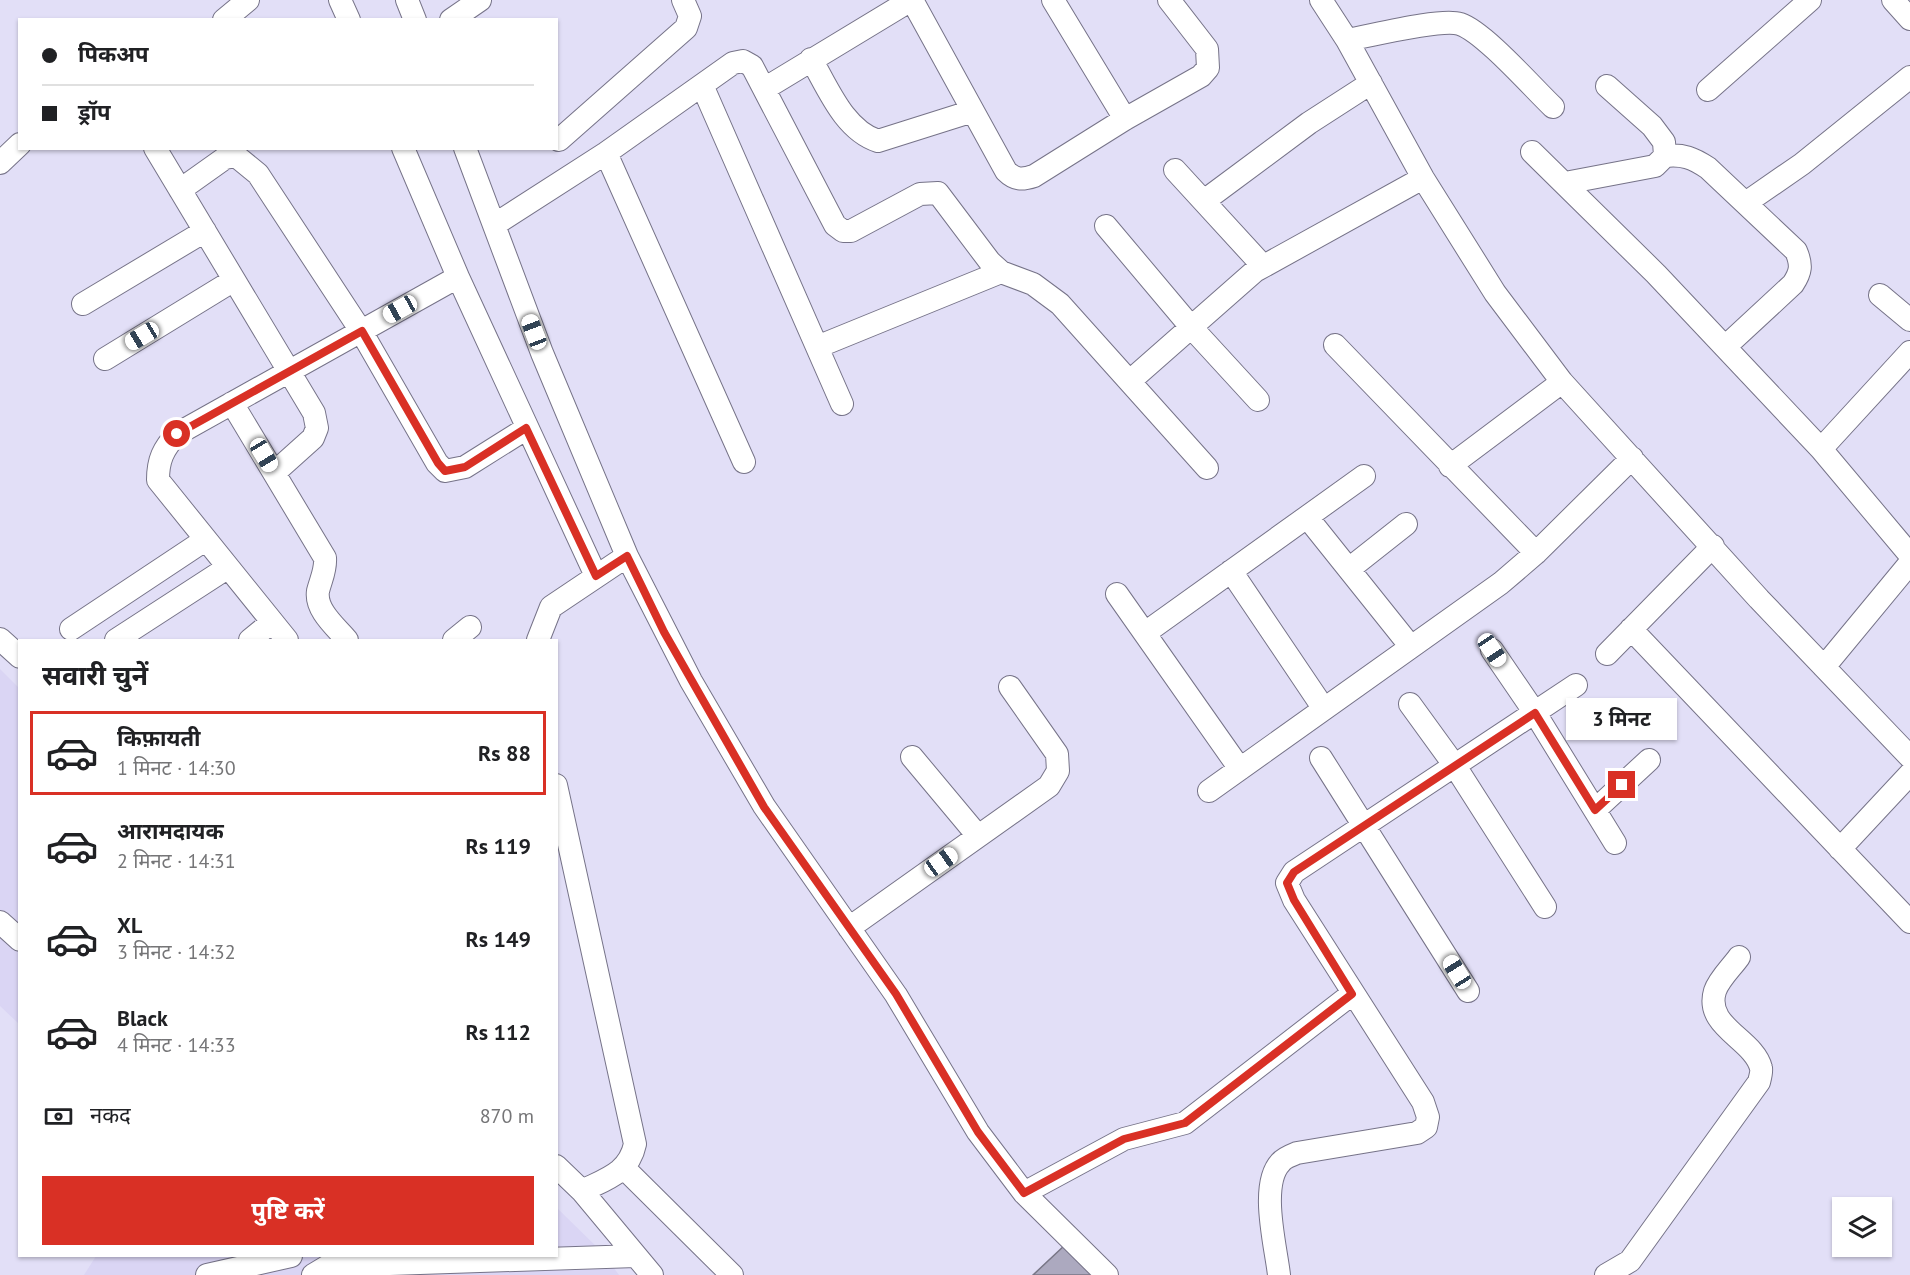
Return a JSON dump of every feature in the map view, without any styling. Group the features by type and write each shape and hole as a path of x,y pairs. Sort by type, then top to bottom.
{"street":[{"path":"226,18 248,0"},
{"path":"340,0 348,18"},
{"path":"408,0 414,18"},
{"path":"454,18 480,0"},
{"path":"559,140 686,28 690,16 683,0"},
{"path":"764,89 912,0 1006,171 1013,178 1022,180 1034,176 1125,119 1201,76 1208,68 1210,58 1207,49 1169,0"},
{"path":"1053,0 1125,119"},
{"path":"1321,0 1347,40 1423,178 1495,293 1562,382 1824,667 1910,757"},
{"path":"1708,90 1810,0"},
{"path":"1893,0 1910,19"},
{"path":"1347,40 1436,24 1460,24 1478,35 1553,106"},
{"path":"811,59 852,126 865,137 878,141 973,111"},
{"path":"494,225 606,153 733,63 743,61 753,66 835,225 843,231 852,231 920,194 938,193 990,262 1000,272 1047,292 1207,468"},
{"path":"1747,202 1802,164 1910,77"},
{"path":"1204,201 1300,130 1371,83"},
{"path":"702,85 842,404"},
{"path":"1607,87 1652,126 1664,142 1665,156"},
{"path":"0,163 18,146"},
{"path":"155,150 314,413 317,428 313,438 274,473"},
{"path":"405,150 458,277 596,576"},
{"path":"466,150 542,353 627,556 676,653 764,807 896,994 978,1132 1024,1193 1107,1275"},
{"path":"1532,152 1725,347 1821,449 1910,555"},
{"path":"606,153 744,462"},
{"path":"1565,183 1655,166 1665,156 1680,154 1694,158 1747,202 1796,251 1801,263 1799,274 1793,284 1725,347"},
{"path":"180,190 225,158 236,156 258,174 362,331 438,463 445,471 465,467 526,428"},
{"path":"1175,170 1263,266"},
{"path":"1130,381 1263,266 1423,178"},
{"path":"1106,226 1191,327 1258,400"},
{"path":"83,304 205,231"},
{"path":"817,347 1000,272"},
{"path":"286,639 158,480 158,462 165,447 177,434 458,277"},
{"path":"105,359 234,280"},
{"path":"1880,295 1910,320"},
{"path":"1335,345 1536,553"},
{"path":"1821,449 1910,352"},
{"path":"1450,466 1562,382"},
{"path":"232,403 325,558 326,568 318,594 319,605 345,639"},
{"path":"1209,791 1501,583 1536,553 1632,458"},
{"path":"1145,633 1364,476"},
{"path":"1307,517 1411,647"},
{"path":"1349,569 1406,524"},
{"path":"71,629 205,540"},
{"path":"1607,654 1713,546"},
{"path":"538,639 550,607 627,556"},
{"path":"1824,667 1910,563"},
{"path":"118,639 227,567"},
{"path":"1231,572 1324,709"},
{"path":"1117,594 1240,769"},
{"path":"251,639 272,622"},
{"path":"1631,629 1910,922"},
{"path":"0,639 18,655"},
{"path":"1492,650 1535,713 1615,843"},
{"path":"1279,1275 1269,1195 1272,1176 1281,1162 1297,1152 1417,1133 1426,1127 1428,1117 1423,1102 1352,994 1294,900 1287,883 1294,872 1576,685"},
{"path":"849,927 1049,786 1058,771 1057,754 1048,738 1010,687"},
{"path":"1410,704 1455,766 1545,907"},
{"path":"912,757 978,836"},
{"path":"1321,758 1468,991"},
{"path":"1595,810 1649,760"},
{"path":"1840,849 1910,774"},
{"path":"558,794 635,1144 632,1158 624,1168 582,1191"},
{"path":"0,922 18,938"},
{"path":"1606,1275 1630,1261 1759,1082 1761,1068 1755,1057 1717,1016 1713,1004 1716,989 1739,957"},
{"path":"1024,1193 1124,1139 1185,1123 1352,994"},
{"path":"558,1168 582,1191 652,1275"},
{"path":"624,1168 732,1275"},
{"path":"298,1257 313,1274 328,1266 636,1256"},
{"path":"207,1275 287,1257"}],"shaded area":[{"path":"0,669 18,687 18,1023 0,1006"},
{"path":"558,1209 603,1253 619,1275 84,1275 95,1257 558,1257"}],"building":[{"path":"1066,1244 1094,1275 1033,1275"}],"route":[{"path":"177,434 362,331 438,463 445,471 465,467 526,428 596,576 627,556 664,632 764,807 896,994 978,1132 1024,1193 1124,1139 1142,1132 1185,1123 1352,994 1294,900 1287,883 1294,872 1535,713 1595,810 1622,785"}]}
